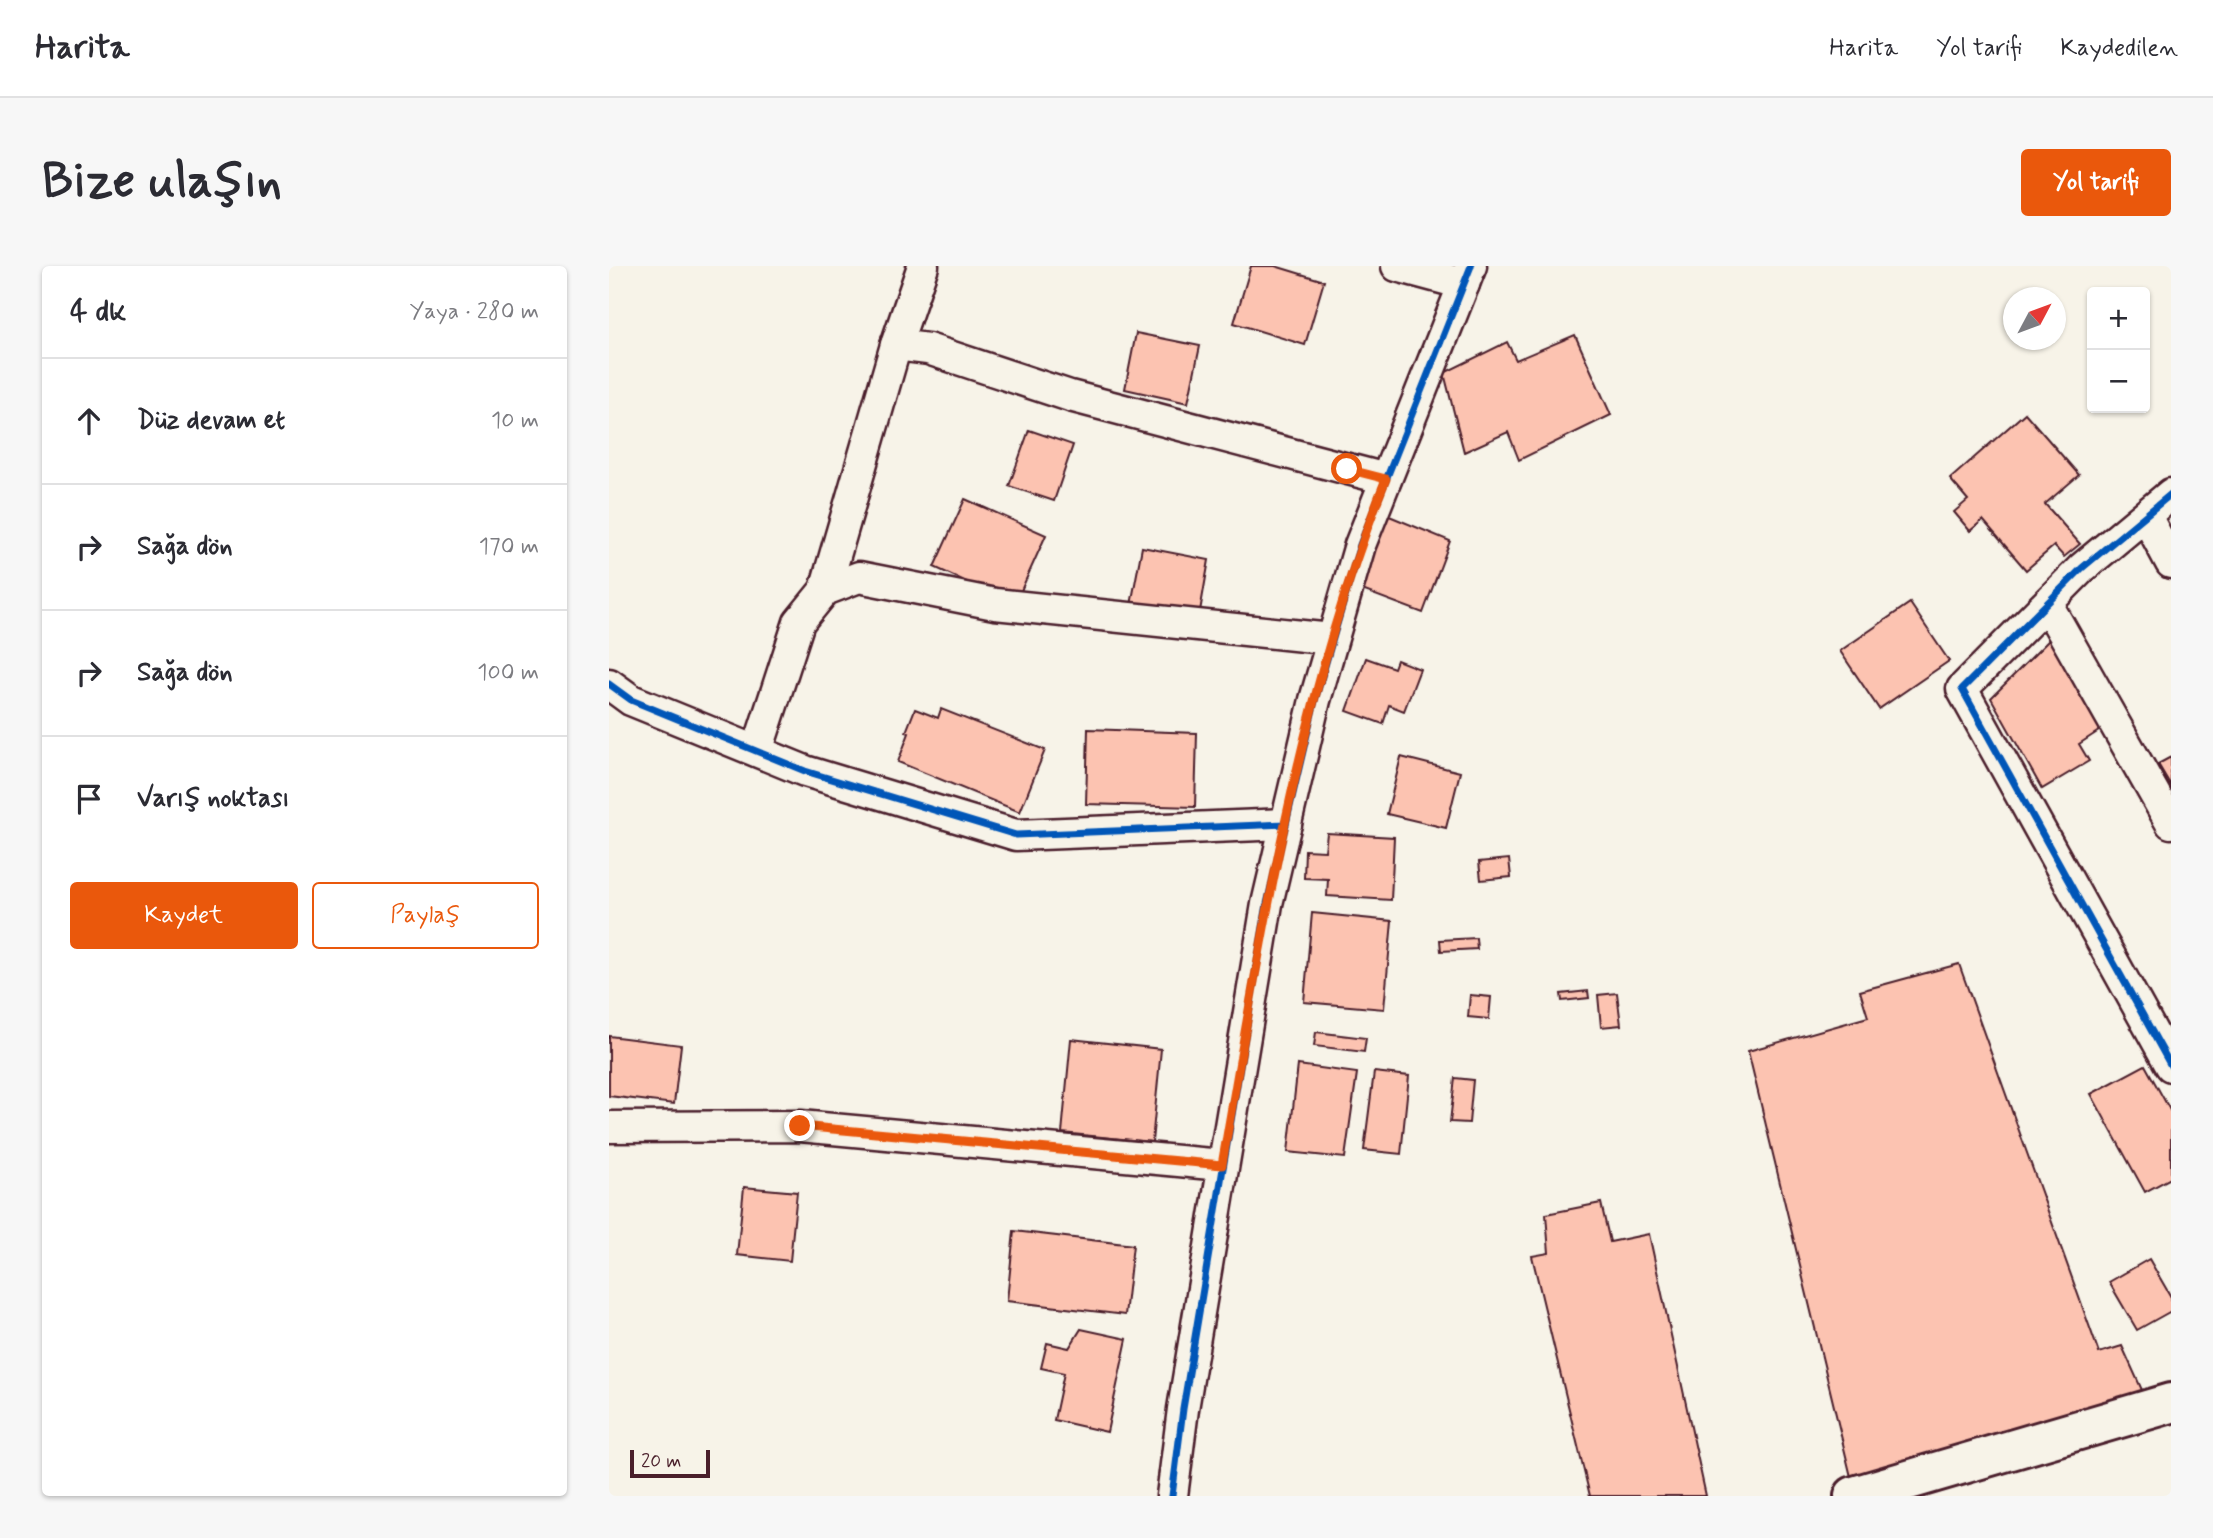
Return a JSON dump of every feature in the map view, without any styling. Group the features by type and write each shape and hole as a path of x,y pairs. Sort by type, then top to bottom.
{"street":[{"path":"757,751 799,622 824,590 896,345 923,266"},
{"path":"1172,1496 1183,1409 1222,1165 1267,904 1315,700 1360,545 1468,275 1397,266"},
{"path":"896,345 928,349 1070,396 1386,479"},
{"path":"2171,495 2082,568 1962,690 2171,1066"},
{"path":"2145,516 2171,563"},
{"path":"824,590 859,577 995,604 1332,639"},
{"path":"2047,604 2171,823"},
{"path":"609,684 631,701 805,771 1016,835 1286,824"},
{"path":"609,1126 800,1126 1222,1165"},
{"path":"1854,1496 2171,1403"}],"building":[{"path":"1251,266 1275,266 1324,281 1305,345 1234,323"},
{"path":"1136,333 1200,346 1188,403 1125,389"},
{"path":"1575,335 1611,415 1519,460 1508,432 1464,452 1444,373 1507,342 1516,360"},
{"path":"2025,413 2079,475 2045,504 2080,544 2064,557 2054,546 2026,570 1983,520 1970,531 1954,512 1968,500 1950,479"},
{"path":"1029,430 1073,445 1054,501 1009,486"},
{"path":"965,499 1046,535 1015,604 934,567"},
{"path":"1382,513 1450,541 1423,613 1354,587"},
{"path":"1142,547 1209,560 1199,617 1131,605"},
{"path":"1910,603 1949,661 1879,709 1840,651"},
{"path":"2054,635 2105,727 2079,744 2089,761 2042,789 1991,698"},
{"path":"1366,658 1394,668 1397,660 1420,669 1404,711 1389,705 1383,724 1347,711"},
{"path":"915,709 938,718 941,709 1045,750 1020,812 898,762"},
{"path":"1088,729 1197,733 1195,807 1086,804"},
{"path":"1401,757 1460,772 1446,828 1387,814"},
{"path":"2171,757 2171,786 2158,764"},
{"path":"1327,833 1394,837 1391,900 1327,896 1328,879 1304,878 1305,850 1325,851"},
{"path":"1509,859 1511,877 1481,880 1479,862"},
{"path":"1312,913 1392,921 1384,1009 1304,1002"},
{"path":"1476,938 1477,949 1441,951 1440,940"},
{"path":"1959,964 2099,1353 2122,1346 2147,1401 1852,1481 1748,1051 1868,1017 1860,991"},
{"path":"1588,991 1589,998 1562,1001 1561,994"},
{"path":"1617,993 1621,1025 1601,1027 1598,995"},
{"path":"1470,995 1491,997 1489,1019 1468,1017"},
{"path":"1316,1032 1366,1038 1364,1052 1314,1046"},
{"path":"609,1036 681,1045 674,1104 609,1096"},
{"path":"1071,1039 1161,1049 1152,1142 1062,1133"},
{"path":"1298,1065 1357,1073 1345,1158 1288,1152"},
{"path":"2145,1065 2171,1112 2171,1178 2145,1192 2091,1094"},
{"path":"1374,1072 1409,1076 1401,1154 1364,1150"},
{"path":"1455,1078 1473,1080 1469,1123 1450,1122"},
{"path":"744,1187 797,1192 790,1261 737,1255"},
{"path":"1601,1203 1610,1242 1649,1234 1706,1496 1590,1496 1532,1256 1549,1253 1546,1214"},
{"path":"1014,1231 1133,1245 1125,1315 1007,1301"},
{"path":"2149,1259 2171,1297 2171,1311 2137,1330 2109,1282"},
{"path":"1081,1329 1127,1339 1107,1432 1054,1420 1064,1373 1041,1368 1047,1343 1069,1348"}],"cycle path":[{"path":"1172,1496 1183,1409 1267,904 1315,700 1360,545 1471,266"},
{"path":"2171,494 2082,568 1962,689 2171,1066"},
{"path":"609,684 631,700 805,771 1016,835 1286,824"}],"route":[{"path":"800,1126 1222,1165 1267,904 1315,700 1360,545 1386,479 1347,469"}]}
